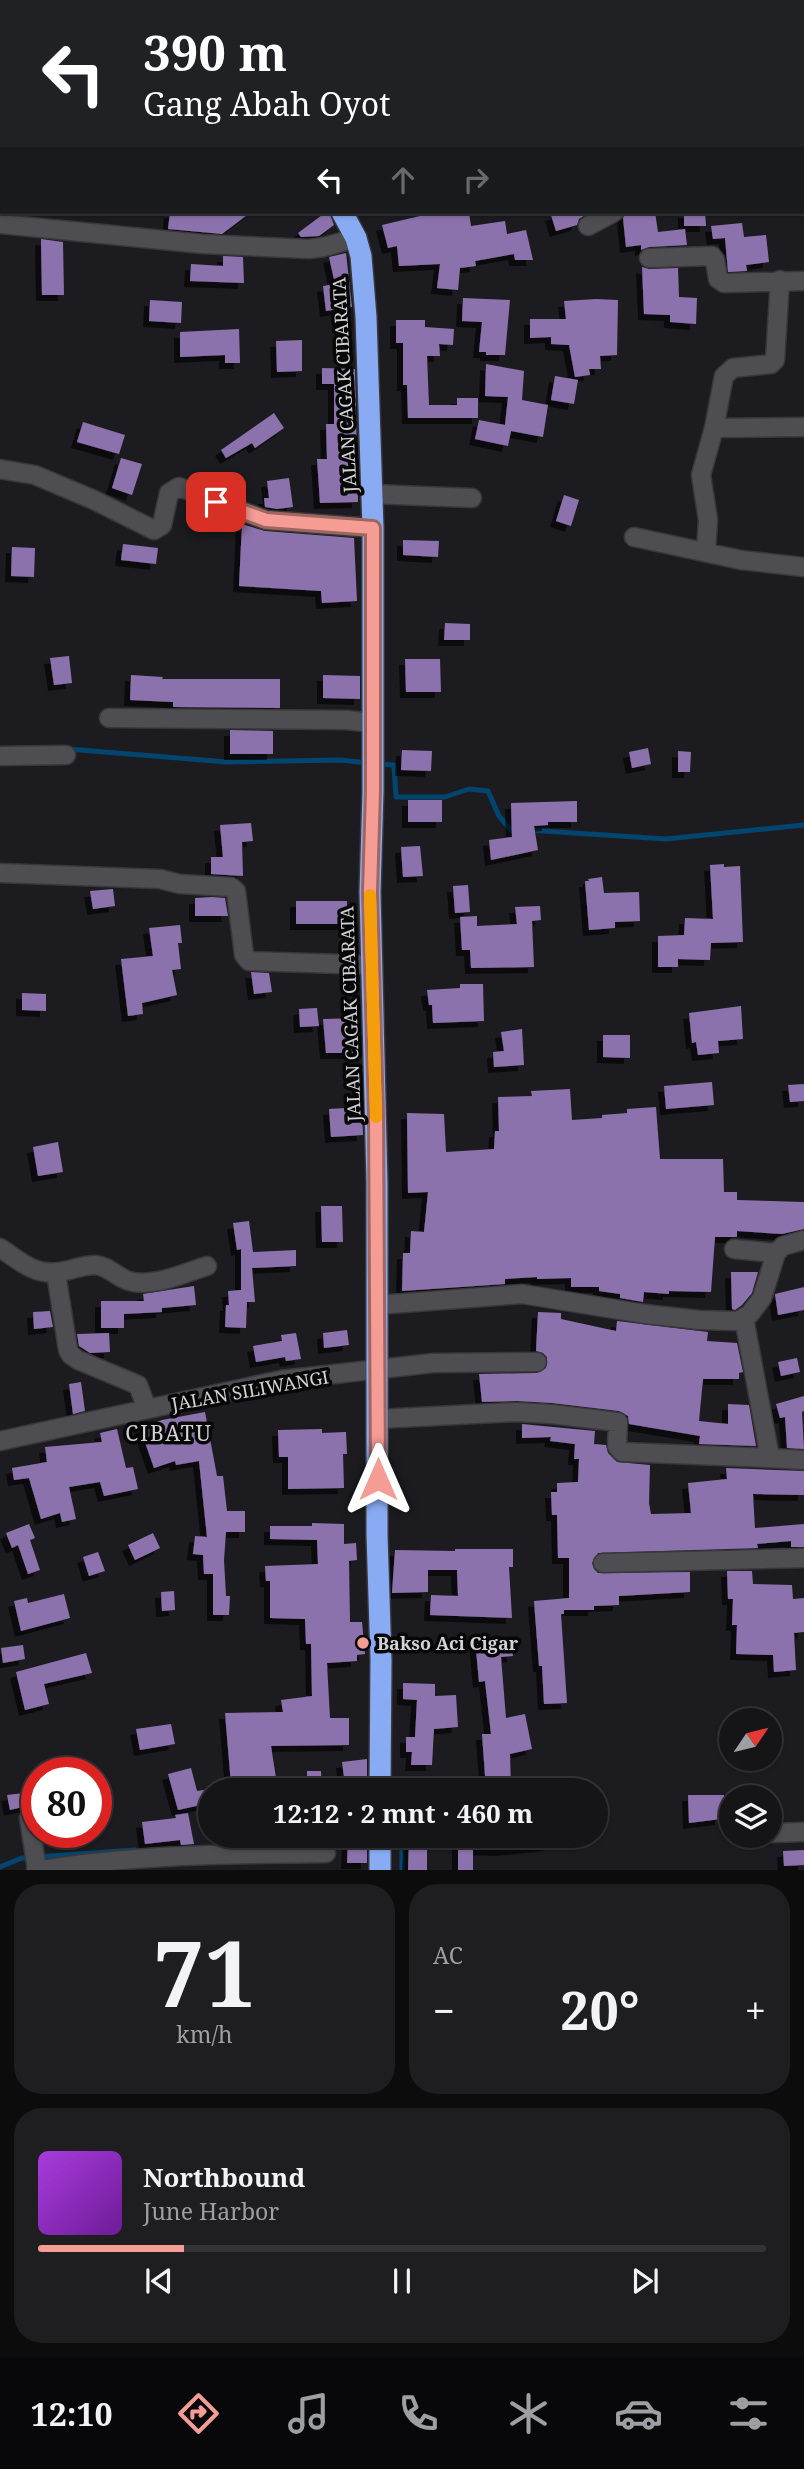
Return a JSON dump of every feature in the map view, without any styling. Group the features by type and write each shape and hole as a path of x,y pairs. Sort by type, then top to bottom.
{"highway":[{"name":"JALAN CAGAK CIBARATA","path":"343,214 356,238 366,317 373,528 370,892 378,1370 377,1535 382,1660 380,1778"},
{"path":"380,1848 380,1870"}],"street":[{"path":"588,226 610,214"},
{"path":"0,224 203,244 309,249 356,238"},
{"path":"649,258 712,256 718,279 722,282 804,281"},
{"path":"706,551 708,520 701,475 726,373 733,368 771,364 775,360 780,280"},
{"path":"714,428 804,427"},
{"path":"0,468 35,474 154,530 162,525 169,493 179,487 266,520 373,528"},
{"path":"372,494 471,498"},
{"path":"634,537 741,560 804,567"},
{"path":"108,718 346,720 373,723"},
{"path":"0,756 66,755"},
{"path":"0,873 160,879 180,884 228,886 236,891 244,955 249,961 373,965"},
{"path":"377,1305 522,1294 659,1316 731,1322 744,1318 762,1298 776,1253 783,1247 804,1240"},
{"path":"0,1248 36,1270 56,1273 91,1265 101,1266 124,1279 139,1283 207,1266"},
{"path":"734,1249 776,1253"},
{"path":"56,1273 68,1350 78,1360 138,1385 147,1409"},
{"path":"744,1318 770,1458"},
{"name":"JALAN SILIWANGI","path":"0,1441 281,1380 433,1363 537,1362"},
{"path":"378,1419 517,1412 551,1414 618,1422 620,1426 617,1447 622,1452 804,1460"},
{"path":"603,1563 804,1558"},
{"path":"782,1833 804,1832"},
{"path":"33,1848 36,1870 189,1854 326,1853"}],"building":[{"path":"170,214 248,214 222,234 168,229"},
{"path":"323,214 330,214 334,225 319,236 301,237 298,233"},
{"path":"429,214 469,214 471,226 505,221 507,234 526,230 533,260 515,260 514,254 475,261 476,266 460,268 458,290 437,288 440,264 399,266 397,246 388,248 382,225"},
{"path":"625,214 655,214 658,232 685,229 687,245 649,247 641,250 641,245 626,247"},
{"path":"684,214 705,214 706,226 684,226"},
{"path":"551,215 585,215 579,219 577,225 556,231"},
{"path":"742,223 744,237 766,235 769,262 746,265 747,271 728,272 725,238 713,239 711,226"},
{"path":"41,239 63,242 64,295 42,295"},
{"path":"346,253 352,307 326,311 323,286 335,284 329,257"},
{"path":"223,256 243,257 244,283 190,281 191,264 223,266"},
{"path":"642,267 678,268 679,297 697,298 696,324 670,322 670,315 644,314"},
{"path":"463,298 510,300 505,355 486,355 486,352 479,352 482,322 462,321"},
{"path":"150,300 182,302 181,323 149,321"},
{"path":"618,300 617,355 600,356 601,369 589,369 590,375 575,377 569,345 551,344 551,337 530,338 530,319 566,319 564,301"},
{"path":"396,320 425,320 425,327 454,329 453,345 439,344 440,356 427,356 429,405 457,405 457,398 478,398 478,418 408,418 407,385 403,385 403,343 396,343"},
{"path":"239,329 240,363 225,363 225,355 180,357 180,332"},
{"path":"302,340 302,371 277,372 276,341"},
{"path":"486,364 524,371 522,400 548,405 543,437 511,431 508,446 475,439 479,420 505,425 508,397 485,396"},
{"path":"322,368 355,369 358,502 320,503 317,459 327,459 326,424 334,424 334,384 322,384"},
{"path":"555,376 578,380 574,404 551,400"},
{"path":"274,413 284,428 255,448 252,443 226,458 221,450"},
{"path":"83,422 125,435 119,454 77,442"},
{"path":"121,458 142,464 132,495 112,488"},
{"path":"289,478 293,507 265,507 264,498 269,498 267,481"},
{"path":"564,495 579,500 571,526 556,521"},
{"path":"242,524 265,531 354,538 357,601 322,603 321,591 239,586"},
{"path":"403,540 439,541 438,557 403,555"},
{"path":"123,544 158,548 156,564 121,560"},
{"path":"12,547 35,548 34,577 11,576"},
{"path":"445,623 470,624 470,640 444,640"},
{"path":"69,656 72,683 54,685 50,658"},
{"path":"405,659 440,659 441,692 406,692"},
{"path":"131,675 163,677 162,679 280,679 280,708 173,707 173,702 130,700"},
{"path":"323,675 360,676 360,699 323,698"},
{"path":"230,730 273,731 273,754 230,754"},
{"path":"648,748 651,764 632,768 629,752"},
{"path":"402,750 432,751 431,771 401,770"},
{"path":"678,751 691,752 690,772 678,772"},
{"path":"408,800 442,800 442,822 408,822"},
{"path":"577,801 577,822 548,822 548,825 534,826 538,850 491,860 489,840 512,837 511,803"},
{"path":"251,823 253,841 242,842 243,876 211,874 211,857 223,857 220,825"},
{"path":"420,846 423,876 403,877 401,847"},
{"path":"724,864 724,867 740,866 743,942 711,943 710,960 678,959 678,967 658,967 658,936 684,935 685,918 713,919 710,865"},
{"path":"602,877 604,893 639,892 640,921 615,922 615,928 589,930 585,881"},
{"path":"468,885 470,912 455,913 453,886"},
{"path":"113,889 115,906 93,909 90,891"},
{"path":"195,898 225,898 228,916 195,916"},
{"path":"296,901 347,901 347,924 296,924"},
{"path":"540,906 541,920 532,921 534,967 471,968 470,950 462,950 460,917 477,916 477,926 517,924 515,907"},
{"path":"180,925 182,943 178,943 181,969 172,970 177,995 142,1003 143,1014 128,1016 121,959 153,956 149,928"},
{"path":"251,972 269,973 272,992 254,994"},
{"path":"460,984 483,984 484,1021 433,1023 432,1005 429,1005 427,990 460,988"},
{"path":"22,993 46,994 46,1011 22,1010"},
{"path":"741,1006 743,1039 718,1041 719,1053 698,1055 696,1042 692,1043 689,1013"},
{"path":"317,1008 319,1026 300,1027 299,1009"},
{"path":"360,1018 360,1031 352,1031 353,1053 326,1053 323,1019"},
{"path":"522,1029 524,1065 494,1067 493,1052 504,1051 501,1032"},
{"path":"603,1035 630,1035 630,1058 603,1057"},
{"path":"712,1082 714,1105 666,1109 664,1086"},
{"path":"804,1084 804,1101 790,1102 788,1085"},
{"path":"570,1089 572,1120 602,1118 602,1115 627,1113 627,1109 656,1107 660,1159 723,1159 724,1192 737,1192 737,1200 804,1202 804,1229 782,1234 737,1231 737,1237 715,1237 711,1292 644,1292 643,1302 620,1298 620,1294 599,1291 599,1287 571,1287 571,1278 537,1277 505,1279 505,1284 402,1291 403,1253 410,1253 411,1231 424,1232 428,1192 408,1193 407,1113 444,1114 446,1152 494,1149 495,1131 499,1131 498,1097 532,1096 531,1091"},
{"path":"362,1107 363,1135 331,1137 329,1109"},
{"path":"58,1142 63,1172 38,1176 33,1147"},
{"path":"321,1206 342,1206 343,1242 322,1242"},
{"path":"249,1221 253,1252 296,1250 296,1266 252,1268 255,1302 247,1302 246,1328 225,1327 226,1305 229,1305 228,1291 241,1290 241,1249 237,1250 233,1223"},
{"path":"731,1272 758,1272 752,1293 735,1310 732,1309"},
{"path":"194,1286 196,1305 162,1308 162,1312 124,1314 124,1328 101,1328 101,1301 144,1301 143,1294"},
{"path":"804,1287 804,1310 778,1315 775,1294"},
{"path":"50,1311 53,1327 34,1329 33,1312"},
{"path":"538,1312 561,1313 561,1319 616,1331 617,1321 708,1332 707,1341 737,1343 743,1372 739,1373 739,1379 703,1379 699,1421 728,1424 728,1404 749,1405 756,1446 699,1444 700,1436 629,1424 628,1416 619,1411 552,1403 482,1402 479,1374 537,1373 546,1368 547,1357 536,1351"},
{"path":"347,1330 349,1345 324,1348 323,1333"},
{"path":"109,1333 110,1352 90,1353 79,1346 77,1334"},
{"path":"296,1333 301,1359 286,1361 285,1357 256,1362 253,1346 282,1341 281,1335"},
{"path":"797,1358 800,1372 781,1376 778,1362"},
{"path":"81,1382 85,1411 73,1414 69,1384"},
{"path":"804,1396 804,1449 787,1448 785,1417 780,1418 776,1404"},
{"path":"205,1412 217,1476 223,1476 227,1511 245,1511 245,1532 226,1532 224,1560 226,1596 230,1596 229,1615 213,1615 213,1574 204,1574 203,1555 193,1554 195,1536 207,1537 199,1461 176,1465 175,1461 154,1468 140,1428 162,1420"},
{"path":"522,1424 595,1431 594,1444 606,1445 608,1453 617,1462 650,1465 651,1514 691,1513 688,1483 727,1479 726,1468 804,1471 804,1495 753,1494 755,1528 804,1524 804,1547 791,1547 791,1541 757,1544 758,1548 598,1553 592,1563 598,1573 690,1572 690,1592 619,1596 619,1605 594,1606 594,1610 564,1610 564,1614 561,1614 567,1703 544,1704 534,1601 569,1598 569,1558 558,1558 557,1515 552,1515 551,1492 557,1492 557,1483 578,1482 579,1459 574,1459 575,1444 550,1441 551,1437 522,1438"},
{"path":"117,1429 126,1468 133,1467 138,1489 104,1496 100,1482 69,1487 76,1519 62,1522 60,1513 41,1519 29,1478 14,1480 12,1468 47,1462 45,1447 102,1442 100,1433"},
{"path":"322,1429 322,1433 346,1432 347,1454 343,1454 344,1488 288,1489 288,1457 279,1457 278,1430"},
{"path":"312,1523 344,1524 344,1544 356,1543 357,1560 349,1561 350,1622 362,1622 365,1654 357,1655 357,1661 327,1663 330,1718 349,1718 349,1745 271,1746 276,1778 230,1778 225,1713 283,1712 281,1700 312,1696 311,1644 306,1644 305,1619 270,1618 270,1581 266,1581 265,1566 318,1564 317,1540 270,1539 270,1526 312,1526"},
{"path":"29,1524 35,1538 30,1540 40,1570 28,1574 18,1545 12,1548 6,1533"},
{"path":"153,1533 160,1548 135,1560 128,1545"},
{"path":"513,1549 513,1567 509,1567 512,1618 430,1615 431,1595 458,1596 457,1570 428,1570 428,1592 392,1593 395,1550"},
{"path":"98,1552 105,1571 89,1576 83,1557"},
{"path":"727,1571 752,1571 753,1584 792,1585 793,1599 804,1598 804,1632 794,1633 796,1670 774,1672 773,1655 736,1654 737,1625 732,1625 733,1599 728,1599"},
{"path":"174,1591 175,1610 162,1611 161,1592"},
{"path":"64,1594 70,1618 21,1631 14,1601 27,1598 28,1603"},
{"path":"511,1638 513,1656 501,1657 506,1718 525,1714 532,1749 510,1754 511,1778 485,1778 482,1734 491,1734 485,1681 479,1682 475,1639"},
{"path":"23,1645 25,1659 3,1663 1,1648"},
{"path":"86,1653 92,1673 44,1684 49,1704 25,1710 16,1672"},
{"path":"403,1683 435,1684 435,1696 456,1695 458,1727 434,1729 432,1765 411,1765 412,1752 406,1752 406,1737 415,1737 417,1700 403,1699"},
{"path":"171,1724 175,1744 140,1750 136,1729"},
{"path":"367,1759 367,1778 344,1777 342,1762"},
{"path":"191,1768 198,1791 198,1806 178,1810 168,1774"},
{"path":"307,1771 321,1771 321,1778 276,1778 307,1777"},
{"path":"21,1793 21,1807 10,1810 7,1795"},
{"path":"688,1795 719,1795 719,1819 689,1823"},
{"path":"188,1813 194,1844 181,1845 180,1840 145,1844 142,1822 176,1818 175,1815"},
{"path":"348,1848 367,1848 367,1863 347,1863"},
{"path":"409,1848 427,1848 427,1870 408,1870"},
{"path":"458,1848 521,1848 473,1849 473,1870 458,1870"},
{"path":"804,1850 804,1865 784,1866 783,1851"}],"waterway":[{"path":"68,749 227,762 340,760 369,763"},
{"path":"379,764 394,765 396,797 445,797 469,789 488,791 499,816 511,830 518,830"},
{"path":"528,830 666,839 804,825"},
{"path":"402,1848 402,1870"},
{"path":"0,1867 22,1858 135,1850"}],"slow traffic":[{"path":"370,895 376,1117"}],"place":[{"name":"Bakso Aci Cigar","path":"363,1643"}],"district":[{"name":"CIBATU","path":"169,1433"}],"route":[{"path":"216,502 266,520 373,528 373,791 370,892 377,1183 378,1479"}]}
